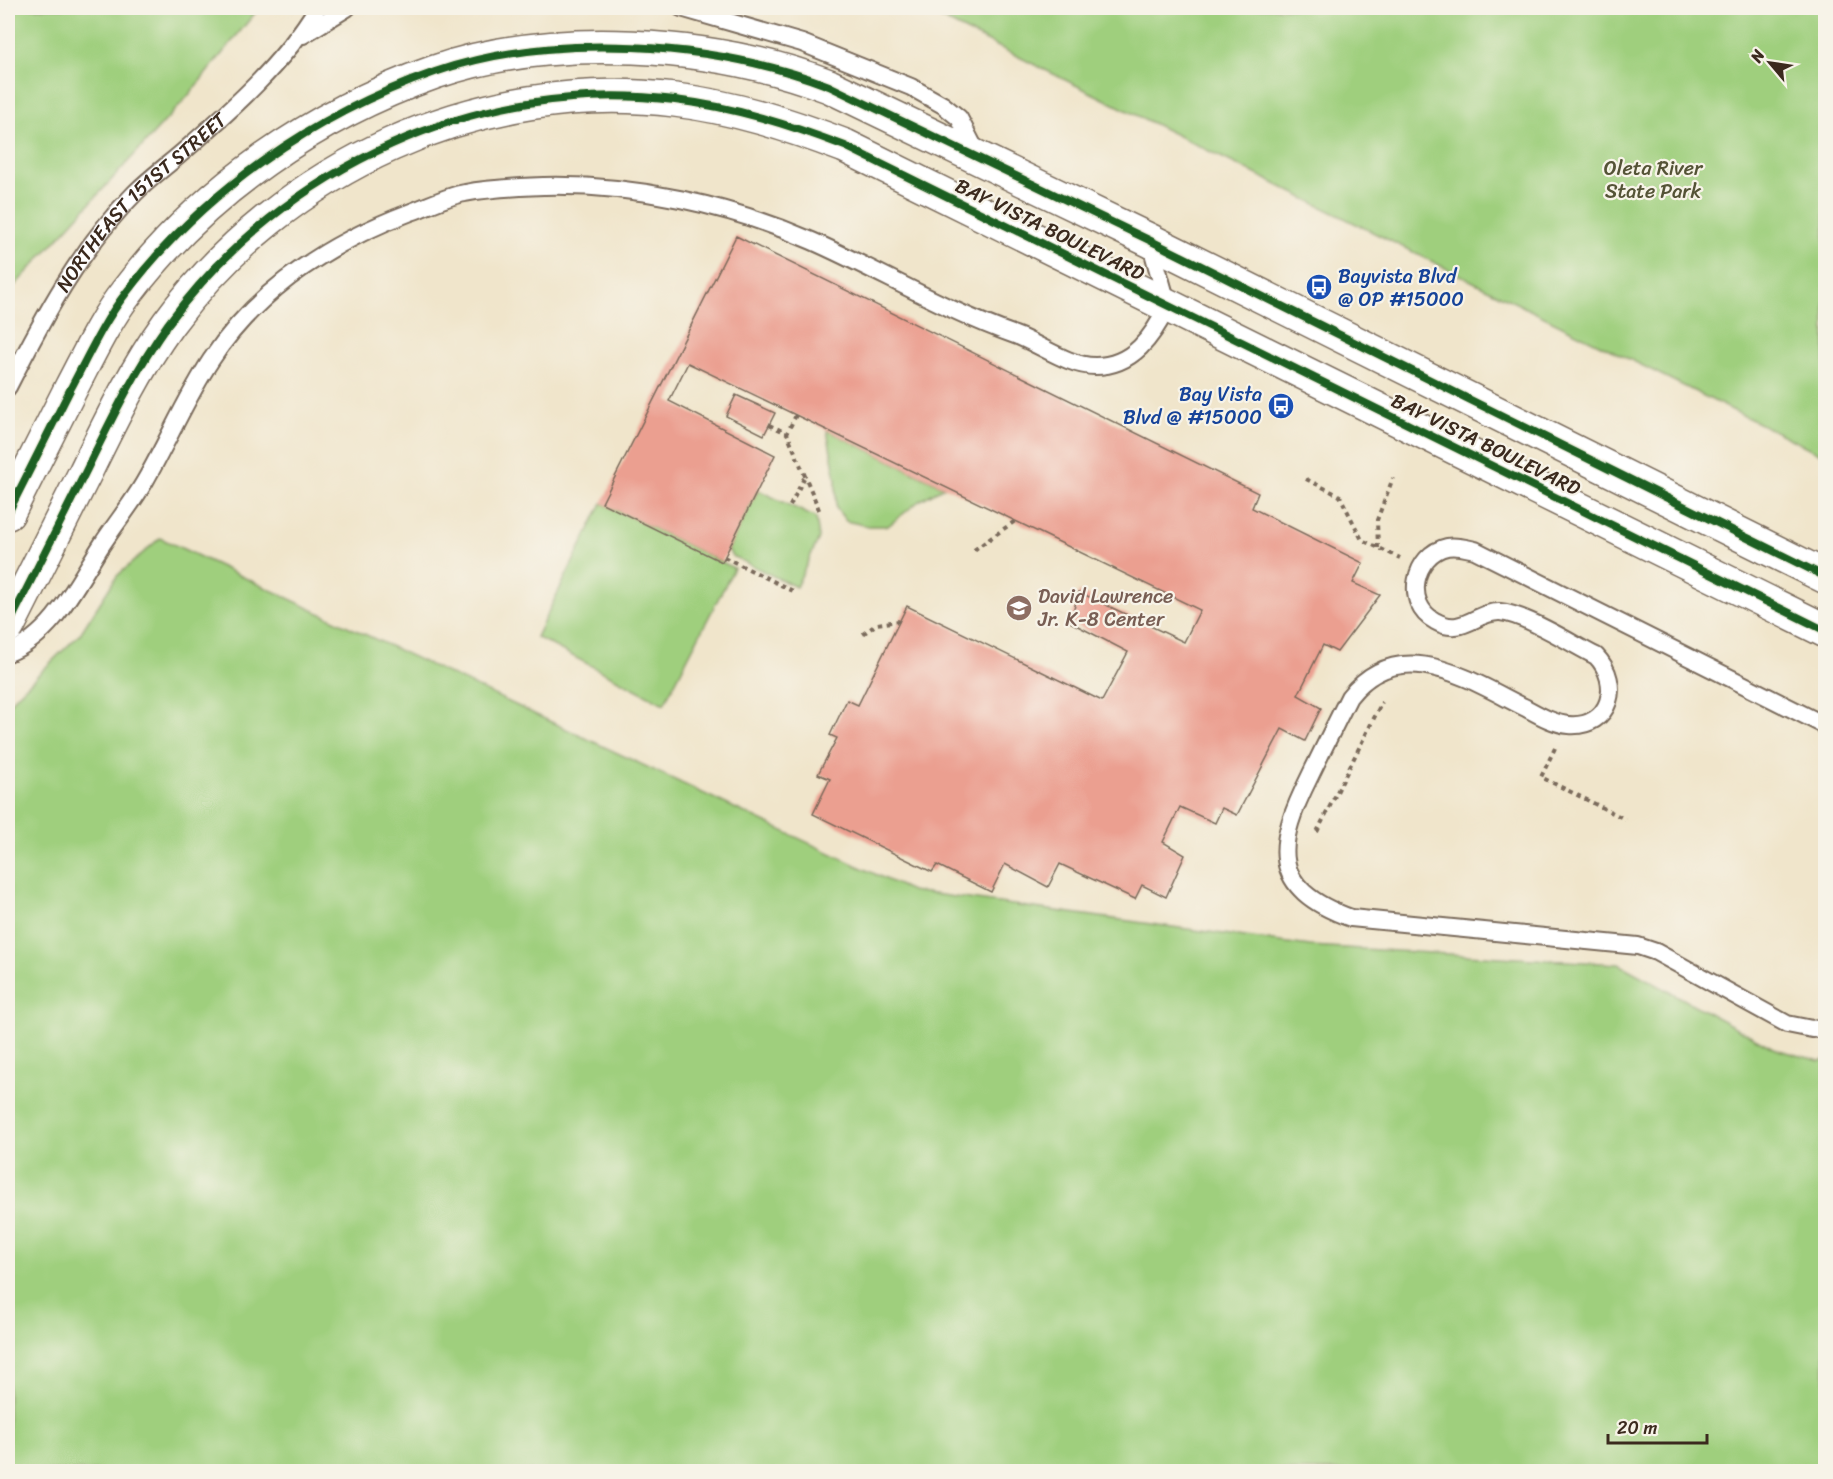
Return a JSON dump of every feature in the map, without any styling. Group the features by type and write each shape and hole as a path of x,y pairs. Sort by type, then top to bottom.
{"street":[{"name":"BAY VISTA BOULEVARD","path":"8,513 90,351 125,294 201,212 239,179 279,150 353,108 436,72 525,53 570,48 624,48 710,53 792,72 829,86 1149,240 1826,577"},
{"name":"BAY VISTA BOULEVARD","path":"8,626 121,399 168,325 203,280 238,244 288,202 338,170 402,138 465,116 539,102 606,96 675,99 748,113 845,146 1826,631"}],"lane":[{"name":"NORTHEAST 151ST STREET","path":"8,387 33,339 100,230 136,191 252,88 299,37 317,8"},
{"name":"NORTHEAST 151ST STREET","path":"299,37 347,8"},
{"path":"681,8 802,43 911,87 943,105 959,118 980,158"},
{"path":"8,653 21,648 43,630 64,605 104,542 127,511 211,360 258,304 282,282 334,245 372,227 463,193 506,188 588,188 688,201 723,210 810,240 964,317 1037,343 1076,364 1092,366 1121,361 1137,350 1153,335 1168,306 1149,240"},
{"path":"1826,726 1474,550 1449,546 1436,550 1424,562 1417,576 1415,588 1424,613 1434,621 1447,626 1473,623 1498,612 1514,615 1596,656 1606,667 1610,679 1610,696 1605,710 1597,719 1582,725 1566,725 1549,720 1454,672 1422,664 1390,666 1376,671 1360,683 1349,697 1290,816 1285,837 1286,861 1292,878 1303,894 1351,918 1638,946 1656,952 1787,1024 1812,1029 1826,1027"}],"path":[{"path":"796,415 788,433 820,512"},
{"path":"769,425 788,433"},
{"path":"790,506 805,477"},
{"path":"1378,548 1377,520 1393,478"},
{"path":"1306,479 1340,496 1362,540 1403,560"},
{"path":"974,550 1015,521"},
{"path":"724,557 795,592"},
{"path":"863,634 876,624 899,621"},
{"path":"1317,832 1383,701"},
{"path":"1556,747 1541,777 1625,819"}],"green space":[{"path":"8,8 259,8 188,96 8,293"},
{"name":"Oleta River State Park","path":"920,8 1825,8 1825,456"},
{"path":"827,430 944,487 919,501 888,526 868,526 846,521 836,508 836,479"},
{"path":"758,490 816,518 819,538 796,587 732,556 728,550"},
{"path":"602,503 734,568 664,704 536,637"},
{"path":"160,538 911,891 1310,946 1619,964 1775,1049 1820,1061 1825,1059 1825,1471 8,1471 8,709 11,701 80,634 117,576"}],"building":[{"path":"736,236 1258,493 1252,508 1363,563 1353,583 1380,595 1337,652 1323,645 1298,695 1321,708 1305,741 1282,729 1237,815 1222,808 1215,823 1180,807 1163,842 1185,855 1166,897 1142,885 1135,899 1060,864 1048,887 1005,864 991,892 937,865 932,872 813,814 830,779 818,774 837,738 830,735 847,700 858,705 907,606 1102,701 1128,652 1070,622 1079,592 1184,642 1200,610 688,363 669,401 775,455 722,562 602,503"},
{"path":"736,395 775,413 764,435 726,416"}],"cycle path":[{"path":"8,513 90,351 118,304 156,256 190,221 264,160 305,133 347,110 390,89 435,72 481,59 530,51 581,47 633,47 685,51 736,59 784,71 829,86 1149,240 1826,577"},
{"path":"8,626 114,416 156,342 168,324 215,268 268,219 328,178 392,144 460,119 530,103 602,96 675,100 719,107 783,124 845,146 1826,631"}],"place":[{"name":"Bayvista Blvd @ OP #15000","path":"1319,287"},
{"name":"Bay Vista Blvd @ #15000","path":"1281,406"},
{"name":"David Lawrence Jr. K-8 Center","path":"1019,608"}]}
